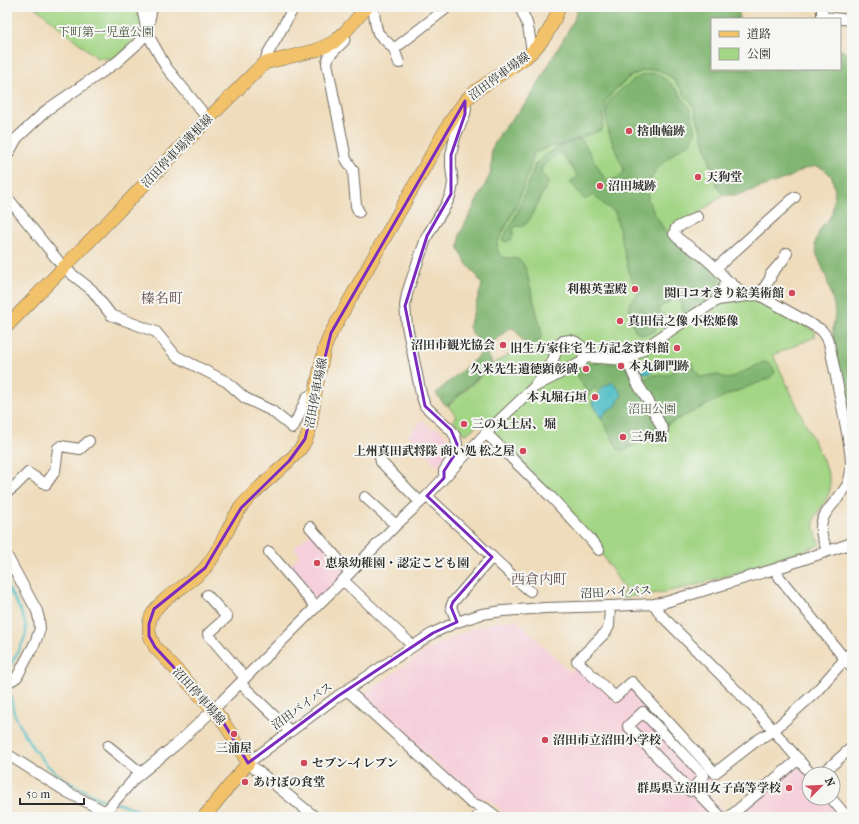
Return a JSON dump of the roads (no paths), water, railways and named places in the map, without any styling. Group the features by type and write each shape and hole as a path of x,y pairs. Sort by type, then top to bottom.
{"main road":[{"name":"沼田停車場薄根線","path":"7,326 257,70 265,63 317,50 334,42 367,7"},
{"name":"沼田停車場線","path":"248,763 220,717 155,647 148,630 150,618 154,609 205,568 241,508 256,491 289,461 303,444 310,428 315,393 324,352 330,333 450,122 464,101 474,92 532,52 548,32 559,7"},
{"path":"204,817 248,763"}],"street":[{"path":"142,7 147,32 166,67 208,119"},
{"path":"7,156 17,138 48,109 117,62 136,45 147,32 152,7"},
{"path":"265,63 267,55 294,7"},
{"path":"373,7 378,32 394,49 399,63"},
{"path":"394,49 448,7"},
{"path":"520,7 528,28 532,52"},
{"path":"822,7 822,17 832,18"},
{"path":"841,19 852,20"},
{"path":"346,31 344,40 330,56 327,64 346,159 353,170 356,206 359,212"},
{"path":"444,478 444,471 457,451 456,436 425,406 421,394 407,326 405,306 407,294 427,236 451,194 453,183 451,156 455,137 466,109 464,101"},
{"path":"716,268 795,196"},
{"path":"7,198 64,268 92,290 111,316 156,332 176,356 227,382 245,398 272,411 293,428 307,397 315,393"},
{"path":"697,217 676,228 674,234 677,238 696,250 716,268 726,280 747,296"},
{"path":"759,296 770,279 770,274 787,253"},
{"path":"718,300 726,280"},
{"path":"584,357 627,360 718,300 747,296 759,296 820,329 828,337 848,441 851,469 849,481 844,491 827,511 823,520 821,527 822,536 827,550"},
{"path":"7,754 103,814 135,778 178,743 213,710 347,577 486,433 534,387 552,360 558,346 563,341 570,340 576,342 582,347 584,357 582,362 534,387"},
{"path":"627,360 637,383 649,402 663,430"},
{"path":"486,433 552,498 599,550"},
{"path":"7,492 28,473 46,484 55,471 58,448 61,446 80,449 90,441"},
{"path":"382,455 380,457 381,462 530,591"},
{"path":"365,496 396,525"},
{"path":"310,527 347,577 413,646"},
{"name":"沼田バイパス","path":"248,763 338,696 433,633 458,622 482,614 503,611 654,604 666,602 852,543"},
{"path":"269,552 316,607"},
{"path":"7,556 37,611 40,629 35,643 17,677 7,683"},
{"path":"458,622 451,607 453,602 492,557"},
{"path":"775,568 780,578 852,668"},
{"path":"207,595 227,617 208,634 242,680 290,731"},
{"path":"654,604 661,615 755,709 805,766"},
{"path":"610,606 609,626 606,632 577,661 615,697 632,682 715,774 756,741 774,730 816,692 852,651"},
{"path":"347,690 471,803 485,808 498,817"},
{"path":"643,712 704,776 693,788 690,791 628,726 643,712"},
{"path":"108,746 141,773"},
{"path":"831,766 852,747"},
{"path":"730,817 799,759"},
{"path":"248,763 315,817"},
{"path":"693,788 721,817"},
{"path":"838,806 847,817"},
{"path":"477,817 485,808"}],"water":[{"path":"644,360 650,360 654,364 654,370 650,374 644,374 640,370 640,364"},
{"path":"613,382 622,394 616,406 608,410 601,418 592,402 603,387"}],"waterway":[{"path":"7,586 16,602 26,627 25,636 21,646 7,671"},
{"path":"10,693 14,713 23,732 33,748 48,766 62,778 98,798 111,802"},
{"path":"116,803 161,817"}],"place":[{"name":"捨曲輪跡","path":"629,131"},
{"name":"天狗堂","path":"698,177"},
{"name":"沼田城跡","path":"600,186"},
{"name":"利根英霊殿","path":"635,289"},
{"name":"関口コオきり絵美術館","path":"792,293"},
{"name":"真田信之像 小松姫像","path":"620,321"},
{"name":"沼田市観光協会","path":"503,345"},
{"name":"旧生方家住宅 生方記念資料館","path":"677,348"},
{"name":"本丸御門跡","path":"621,366"},
{"name":"久米先生遺徳顕彰碑","path":"586,369"},
{"name":"本丸堀石垣","path":"595,397"},
{"name":"三の丸土居、堀","path":"464,424"},
{"name":"三角點","path":"623,437"},
{"name":"上州真田武将隊 商い処 松之屋","path":"523,451"},
{"name":"恵泉幼稚園・認定こども園","path":"317,563"},
{"name":"三浦屋","path":"234,734"},
{"name":"沼田市立沼田小学校","path":"545,740"},
{"name":"セブン-イレブン","path":"304,763"},
{"name":"あけぼの食堂","path":"245,782"},
{"name":"群馬県立沼田女子高等学校","path":"789,788"}],"district":[{"name":"榛名町","path":"162,298"},
{"name":"西倉内町","path":"539,579"}],"park label":[{"name":"下町第一児童公園","path":"106,32"},
{"name":"沼田公園","path":"652,409"}]}
